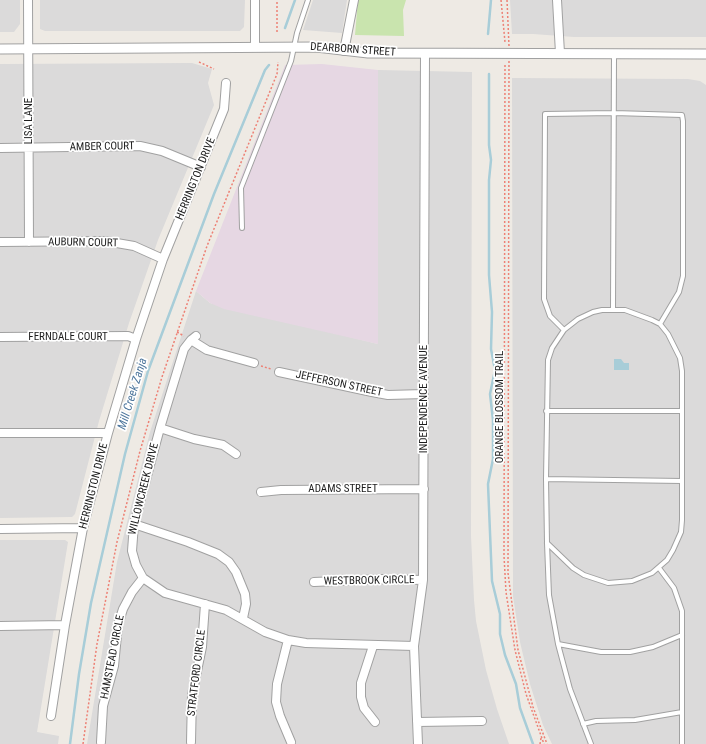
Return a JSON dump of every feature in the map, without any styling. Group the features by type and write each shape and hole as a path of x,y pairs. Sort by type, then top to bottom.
{"street":[{"name":"LISA LANE","path":"28,0 29,242"},
{"path":"255,47 256,0"},
{"path":"344,51 354,0"},
{"path":"557,0 560,53"},
{"name":"DEARBORN STREET","path":"0,49 316,47 368,53 706,54"},
{"name":"INDEPENDENCE AVENUE","path":"418,744 414,646 424,580 425,53"},
{"name":"HERRINGTON DRIVE","path":"50,716 83,528 108,433 136,339 163,259 224,109 226,83"},
{"name":"AMBER COURT","path":"0,148 140,146 162,151 201,167"},
{"name":"AUBURN COURT","path":"0,242 105,241 134,246 163,259"},
{"name":"FERNDALE COURT","path":"0,337 128,336 136,339"},
{"name":"WILLOWCREEK DRIVE","path":"254,363 207,350 194,338 184,349 160,428 134,524 132,552 136,565 143,578 165,594 226,610 243,618 265,632 288,640 306,643 414,646"},
{"name":"JEFFERSON STREET","path":"279,372 388,395 424,394"},
{"path":"160,428 194,439 223,445 236,454"},
{"path":"0,433 108,433"},
{"name":"ADAMS STREET","path":"261,492 281,490 424,489"},
{"path":"134,524 176,537 218,554 229,562 236,572 245,594 246,604 243,618"},
{"path":"0,529 83,528"},
{"name":"HAMSTEAD CIRCLE","path":"101,742 104,706 114,666 118,625 123,609 132,592 143,578"},
{"name":"WESTBROOK CIRCLE","path":"314,582 383,579 424,580"},
{"name":"STRATFORD CIRCLE","path":"191,742 192,695 202,647 205,604"},
{"path":"0,626 65,625"},
{"path":"288,640 277,684 276,702 291,742"},
{"path":"372,646 361,683 361,697 364,708 375,722"},
{"path":"417,722 482,721"}],"lane":[{"path":"242,228 241,188 291,61 308,0"},
{"path":"613,309 614,54"},
{"path":"564,330 550,316 544,299 545,114 614,113 682,115 682,285 660,324"},
{"path":"547,542 573,568 584,575 597,580 620,583 632,581 659,568 673,550 681,532 682,371 680,358 668,334 660,324 638,314 613,309 602,310 586,315 564,330 554,343 548,360 546,479 547,542 549,595 558,644 570,689 591,744"},
{"path":"546,410 682,411"},
{"path":"546,479 682,481"},
{"path":"659,568 677,593 682,612 682,744"},
{"path":"558,644 601,652 630,652 653,647 682,635"},
{"path":"583,724 596,721 635,720 682,712"}],"path":[{"path":"277,0 277,32"},
{"path":"501,0 505,42"},
{"path":"507,0 509,42"},
{"path":"198,62 214,69"},
{"path":"505,65 504,556 506,592 515,650 526,694 544,744"},
{"name":"ORANGE BLOSSOM TRAIL","path":"509,65 508,574 518,650 533,707 548,744"},
{"path":"254,363 279,372"},
{"path":"540,744 542,738"}],"shaded area":[{"path":"0,0 20,0 20,24 14,32 0,32"},
{"path":"40,0 245,0 244,27 240,31 45,31 40,29"},
{"path":"313,0 347,0 342,33 303,30"},
{"path":"510,0 706,0 706,37 574,37 512,34"},
{"path":"192,63 212,69 208,83 214,105 158,240 129,323 99,421 75,514 72,517 0,518 0,64"},
{"path":"322,64 378,70 378,344 224,309 210,303 196,291 285,65"},
{"path":"378,70 472,72 471,536 474,600 476,621 486,670 509,744 87,744 117,562 150,432 196,291 210,303 378,344"},
{"path":"512,78 688,79 700,81 706,85 706,744 552,744 543,725 530,684 520,642 513,596"},
{"path":"0,540 65,540 68,542 37,732 59,736 58,744 0,744"}],"green space":[{"path":"358,0 406,0 403,10 404,36 355,35"}],"water":[{"path":"614,359 621,359 624,363 629,363 629,370 614,370"}],"waterway":[{"name":"Mill Creek Zanja","path":"285,28 295,0"},
{"path":"488,34 491,0"},
{"name":"Mill Creek Zanja","path":"70,744 79,674 91,603 125,454 148,371 214,194 265,70 269,65"},
{"path":"489,74 489,145 491,160 489,180 489,275 492,312 491,349 495,370 490,394 493,420 493,459 488,484 492,581 500,614 500,634 505,655 516,684 520,708 533,744"}]}
